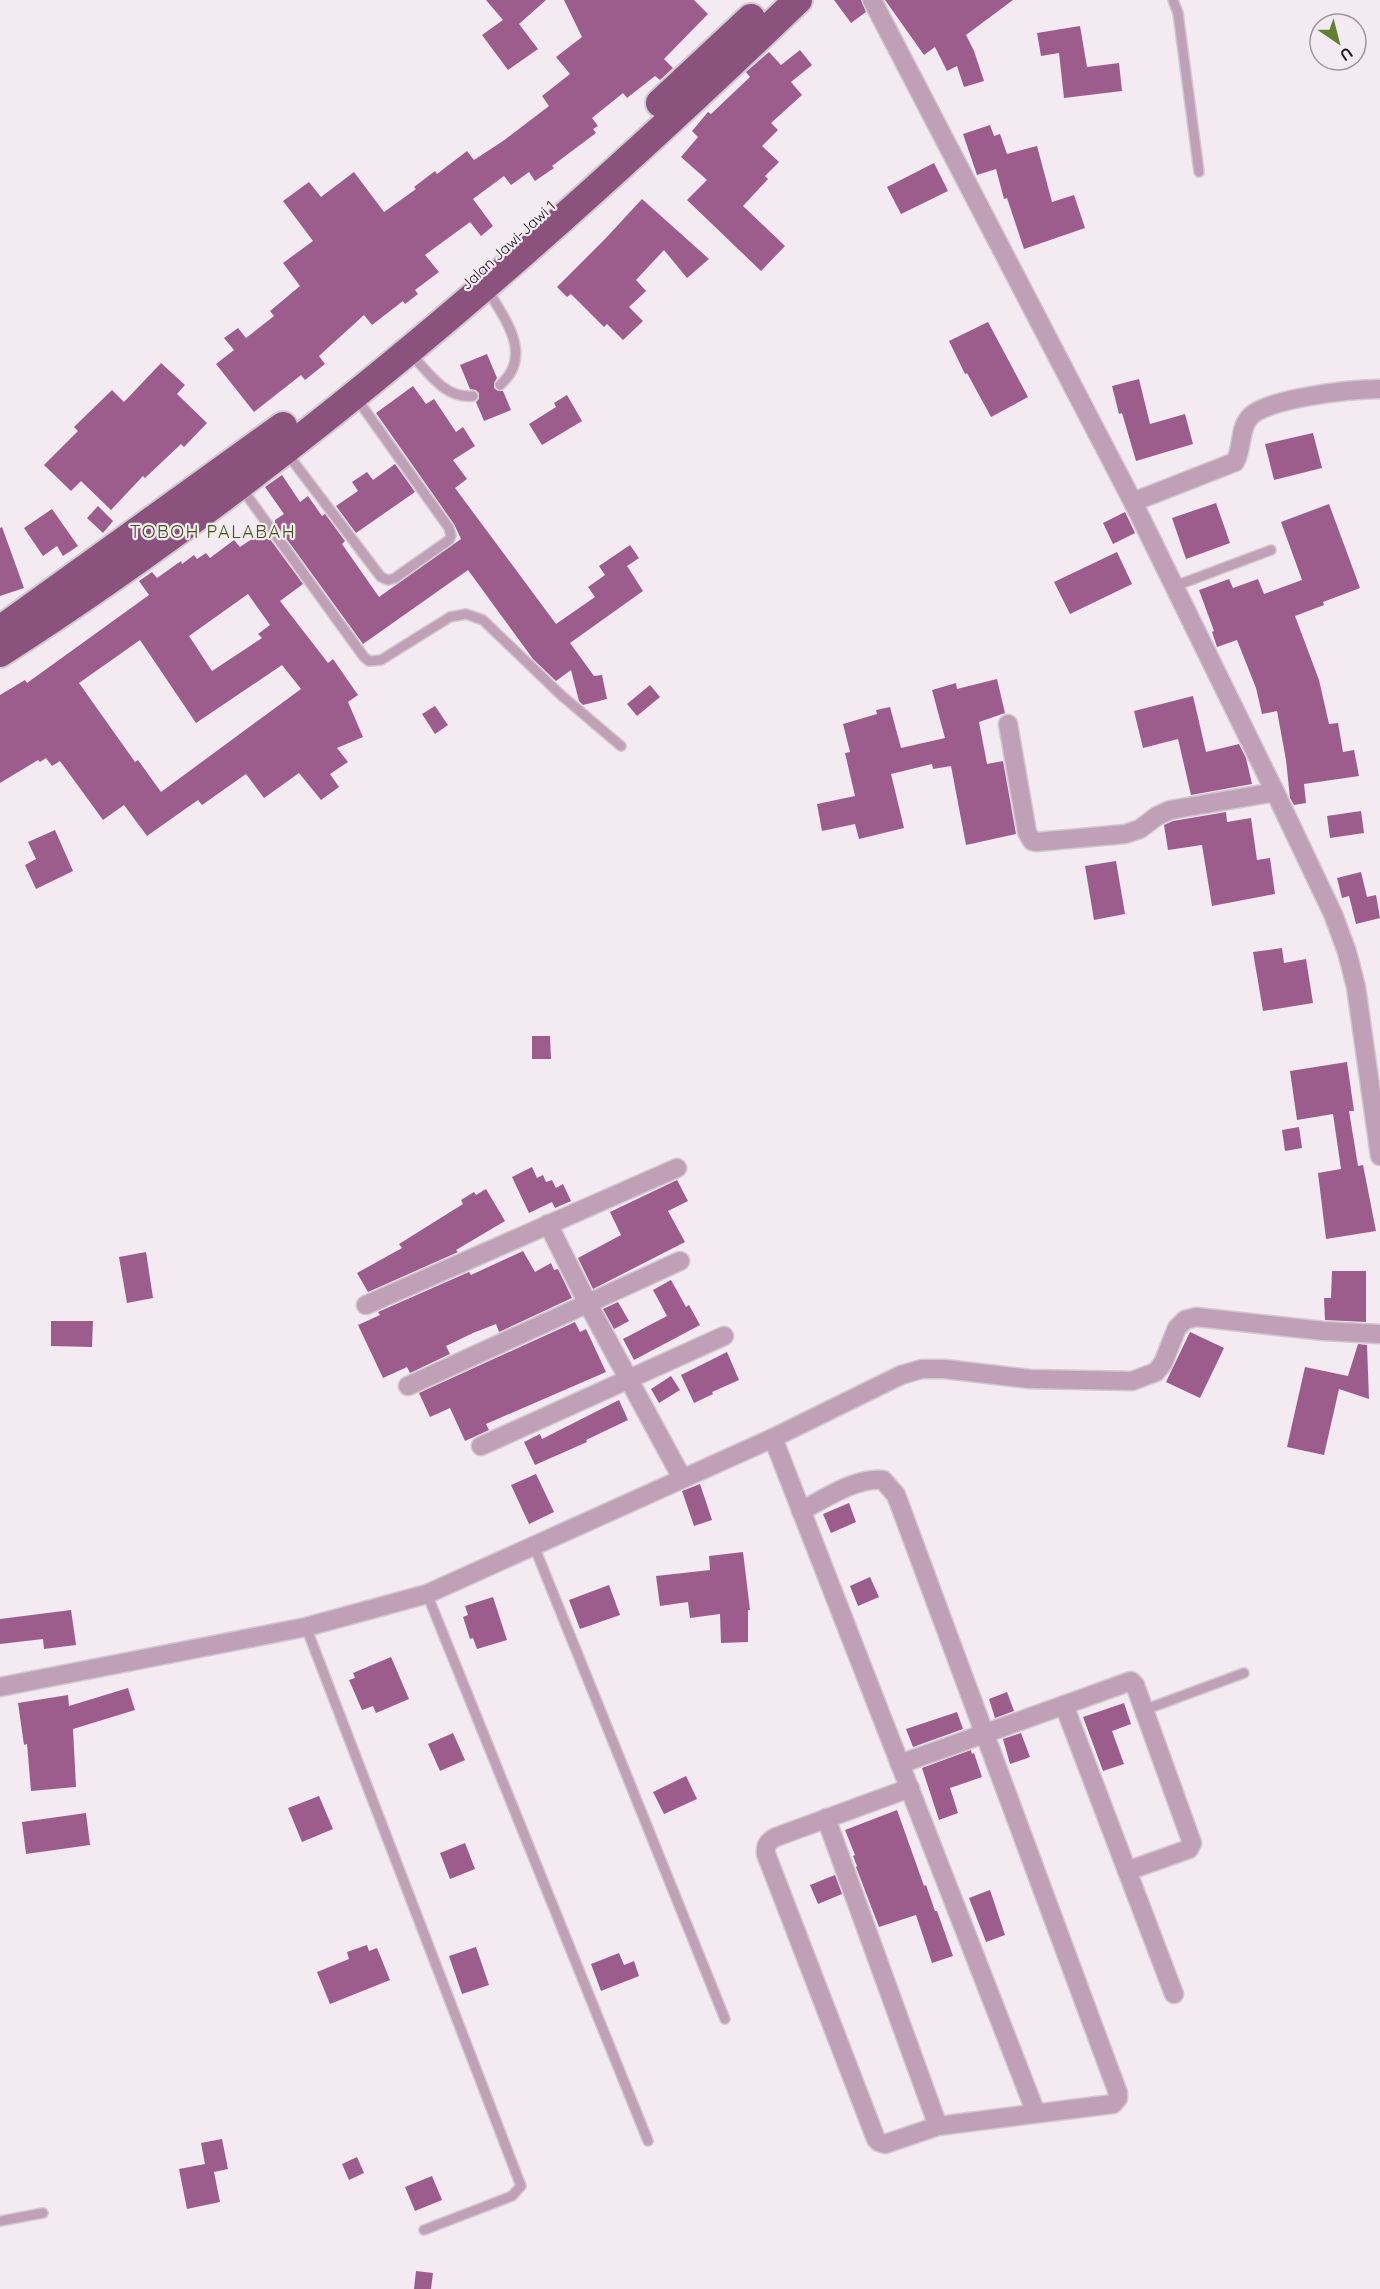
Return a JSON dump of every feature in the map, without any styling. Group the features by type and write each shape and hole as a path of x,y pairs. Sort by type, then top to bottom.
{"highway":[{"name":"Jalan Jawi-Jawi 1","path":"233,476 476,275 709,71 770,0"},
{"path":"0,630 233,476 284,449 407,351 483,283 709,71 798,0"},
{"path":"0,653 141,557 233,476"}],"street":[{"path":"872,0 1133,502 1333,914 1347,952 1356,987 1380,1156"},
{"path":"1133,502 1235,462 1244,425 1250,415 1260,409 1276,403 1357,389 1380,389"},
{"path":"1008,724 1027,832 1032,841 1125,834 1140,829 1157,816 1170,810 1275,792"},
{"path":"366,1305 677,1168"},
{"path":"548,1224 588,1304 682,1478"},
{"path":"408,1386 680,1261"},
{"path":"0,1687 306,1627 427,1594 772,1438 901,1376 922,1369 945,1369 1063,1381 1132,1381 1156,1372 1163,1363 1177,1328 1185,1320 1197,1317 1314,1330 1380,1334"},
{"path":"481,1446 630,1381 724,1336"},
{"path":"772,1438 1036,2113"},
{"path":"801,1510 871,1479 884,1480 896,1495 1118,2093 1116,2101 1109,2105 938,2126 885,2144 876,2139 765,1854 765,1847 769,1841 910,1788"},
{"path":"900,1764 1131,1681 1136,1685 1192,1843 1189,1849 1127,1871"},
{"path":"1064,1704 1174,1994"},
{"path":"826,1818 938,2126"}],"lane":[{"path":"1173,0 1178,13 1199,172"},
{"path":"483,283 503,314 516,344 515,366 510,376 500,385"},
{"path":"407,351 451,394 461,398 473,396"},
{"path":"284,449 374,571 381,577 388,580 394,578 448,540 451,536 449,528 353,394"},
{"path":"233,476 369,661 381,660 450,617 466,614 483,621 561,695 621,746"},
{"path":"1175,586 1271,550"},
{"path":"534,1546 725,2019"},
{"path":"427,1594 648,2141"},
{"path":"306,1627 521,2186 512,2196 424,2230"},
{"path":"1144,1710 1244,1673"},
{"path":"0,2221 43,2213"}],"building":[{"path":"486,0 546,0 519,24 538,49 508,70 482,35 503,20"},
{"path":"564,0 694,0 708,14 664,59 673,68 660,80 655,76 627,98 623,93 592,118 598,126 593,129 596,133 552,166 554,168 535,181 529,172 511,185 504,176 473,199 493,226 481,236 470,222 425,255 439,272 415,290 418,294 405,304 403,301 372,325 364,315 319,356 325,364 305,380 301,375 254,412 216,364 234,350 224,338 238,328 246,338 274,316 270,311 300,286 283,263 313,241 283,201 309,182 321,197 354,172 384,212 416,189 414,187 435,171 437,174 467,151 474,160 503,141 549,106 542,96 570,74 556,57 582,37"},
{"path":"834,0 861,0 866,12 851,23"},
{"path":"885,0 1013,0 966,35 984,81 964,87 957,66 947,71 935,47 924,55"},
{"path":"1080,26 1087,67 1119,63 1122,91 1064,98 1059,53 1041,56 1037,33"},
{"path":"800,50 812,65 791,82 802,95 771,123 778,130 762,146 779,162 765,176 768,179 743,206 785,246 761,271 687,200 707,180 681,157 698,137 692,131 708,112 711,114 750,77 746,72 769,52 781,65"},
{"path":"990,125 994,136 1000,134 1007,154 1037,146 1052,202 1074,195 1085,228 1024,249 1007,198 1004,199 996,169 977,175 963,134"},
{"path":"934,163 948,191 901,214 887,187"},
{"path":"642,199 709,259 687,278 664,250 636,280 646,291 629,307 643,321 623,340 607,324 604,327 571,294 567,297 557,287"},
{"path":"988,322 1028,397 991,417 967,373 965,374 949,341"},
{"path":"487,354 497,378 494,388 503,391 511,410 484,421 476,402 479,399 479,393 470,389 460,365"},
{"path":"161,363 185,385 177,394 207,423 184,447 181,444 145,478 143,476 111,510 81,481 71,491 44,465 78,431 74,427 112,390 124,402"},
{"path":"1139,379 1150,424 1185,414 1193,444 1136,461 1122,413 1119,414 1112,386"},
{"path":"413,386 426,404 434,399 456,432 463,427 475,446 453,460 467,479 455,488 556,624 595,597 588,587 605,575 599,566 630,545 639,558 627,566 643,591 570,643 594,676 602,675 607,699 583,705 579,701 571,670 556,681 533,659 468,570 363,644 275,523 275,520 284,514 265,487 282,475 300,502 308,496 322,516 325,514 345,541 342,544 379,597 461,539 454,524 376,413"},
{"path":"567,395 582,421 542,445 529,424 556,407 554,403"},
{"path":"1313,433 1322,468 1274,480 1265,444"},
{"path":"395,464 415,492 356,533 336,506 358,491 352,482 367,472 373,480"},
{"path":"1216,503 1230,543 1186,559 1172,518"},
{"path":"1329,504 1360,588 1295,616 1319,680 1329,724 1338,723 1343,752 1354,750 1359,776 1304,784 1306,803 1294,805 1290,798 1277,711 1262,714 1256,688 1237,640 1217,647 1212,632 1214,631 1199,590 1229,579 1233,588 1258,579 1264,594 1302,580 1281,522"},
{"path":"98,506 113,521 103,533 87,518"},
{"path":"52,509 78,546 63,556 57,546 43,556 24,528"},
{"path":"1125,512 1135,533 1113,544 1103,523"},
{"path":"2,527 24,588 0,596 0,528"},
{"path":"264,531 303,584 280,601 328,663 333,659 358,695 348,702 363,737 337,748 348,762 330,774 339,787 321,800 299,773 264,798 246,774 202,805 198,800 147,836 124,805 103,820 60,761 52,766 46,758 40,762 38,760 0,783 0,695 25,680 27,683 149,595 139,581 152,572 157,578 194,555 197,559 206,553 210,558 234,540 240,547","holes":["248,594 270,625 258,634 262,638 212,671 189,636","140,640 196,723 282,665 301,689 161,792 138,760 135,762 79,683"]},
{"path":"1117,552 1132,584 1070,614 1054,582"},
{"path":"997,679 1005,713 979,722 987,764 1003,761 1016,834 966,845 951,766 933,769 932,764 891,774 904,828 859,839 855,824 822,831 817,804 855,796 845,753 850,752 843,724 877,714 876,710 890,707 901,748 945,738 932,690 956,683 957,689"},
{"path":"650,685 660,697 637,716 627,704"},
{"path":"1193,696 1206,752 1239,744 1246,758 1252,784 1191,795 1178,739 1143,748 1134,711"},
{"path":"435,706 448,725 435,734 422,714"},
{"path":"1361,811 1364,833 1330,838 1327,816"},
{"path":"1226,812 1227,822 1251,818 1257,860 1270,858 1275,894 1212,906 1202,845 1168,850 1164,825 1173,821"},
{"path":"55,830 73,871 36,889 25,865 36,859 28,842"},
{"path":"1116,861 1125,914 1094,920 1085,866"},
{"path":"1361,872 1367,897 1376,895 1380,918 1356,924 1349,896 1342,898 1337,878"},
{"path":"1282,948 1284,963 1306,959 1313,1003 1263,1011 1253,952"},
{"path":"532,1036 550,1036 551,1059 532,1059"},
{"path":"1347,1062 1354,1111 1349,1111 1358,1166 1363,1165 1376,1231 1326,1239 1318,1173 1341,1169 1333,1114 1297,1120 1290,1071"},
{"path":"1299,1127 1302,1148 1285,1151 1282,1130"},
{"path":"532,1167 537,1178 543,1175 546,1182 552,1180 556,1188 563,1184 571,1201 555,1208 552,1202 529,1213 512,1177"},
{"path":"677,1180 688,1201 668,1211 685,1242 593,1289 578,1258 621,1235 610,1212"},
{"path":"486,1189 505,1221 456,1250 458,1252 368,1292 357,1273 402,1248 399,1244 463,1204 461,1200 474,1192 476,1195"},
{"path":"523,1251 535,1272 551,1263 554,1270 558,1269 572,1298 499,1332 496,1324 473,1333 446,1346 450,1354 410,1373 407,1367 383,1378 358,1325 380,1315 378,1312 469,1272 471,1275"},
{"path":"146,1252 153,1298 127,1303 119,1257"},
{"path":"1332,1271 1366,1271 1366,1322 1325,1320 1324,1298 1331,1298"},
{"path":"671,1280 686,1307 689,1305 700,1325 634,1360 623,1339 667,1316 653,1290"},
{"path":"618,1302 629,1321 614,1329 603,1309"},
{"path":"51,1321 93,1321 92,1347 51,1346"},
{"path":"575,1322 580,1332 586,1329 606,1372 486,1424 489,1430 465,1441 450,1408 430,1417 419,1393"},
{"path":"1190,1332 1224,1348 1200,1398 1166,1382"},
{"path":"1358,1344 1367,1345 1369,1399 1339,1389 1324,1455 1287,1447 1305,1367 1348,1376"},
{"path":"727,1352 739,1380 694,1403 681,1375"},
{"path":"671,1376 680,1390 659,1403 651,1389"},
{"path":"619,1400 628,1420 586,1440 587,1442 535,1465 524,1442 540,1434 542,1439"},
{"path":"536,1474 554,1512 529,1524 511,1485"},
{"path":"700,1484 712,1520 694,1526 682,1491"},
{"path":"849,1503 856,1522 831,1533 823,1514"},
{"path":"743,1552 750,1610 748,1610 748,1642 721,1643 720,1614 690,1618 688,1602 660,1606 656,1576 710,1570 709,1556"},
{"path":"870,1577 879,1597 858,1606 850,1586"},
{"path":"609,1585 620,1615 580,1629 569,1600"},
{"path":"493,1597 507,1640 477,1649 473,1638 470,1639 463,1617 468,1615 465,1606"},
{"path":"71,1610 76,1645 44,1649 43,1639 0,1644 0,1619"},
{"path":"391,1657 409,1699 376,1713 373,1706 362,1710 349,1680 355,1678 353,1673"},
{"path":"128,1688 135,1710 73,1729 76,1787 31,1791 27,1744 24,1745 18,1703 68,1695 69,1706"},
{"path":"1007,1692 1014,1711 995,1718 989,1699"},
{"path":"1124,1703 1131,1724 1112,1731 1124,1764 1103,1771 1083,1717"},
{"path":"957,1712 963,1729 913,1747 906,1729"},
{"path":"453,1733 465,1760 440,1771 428,1744"},
{"path":"1021,1733 1030,1757 1010,1764 1003,1739"},
{"path":"971,1750 982,1777 950,1788 958,1813 939,1820 922,1768"},
{"path":"686,1776 697,1799 664,1814 653,1792"},
{"path":"319,1796 333,1829 302,1842 288,1808"},
{"path":"897,1810 924,1886 926,1885 935,1911 937,1911 953,1956 932,1963 916,1915 879,1927 856,1867 853,1856 855,1855 845,1830"},
{"path":"86,1813 90,1845 26,1854 22,1822"},
{"path":"465,1843 475,1869 450,1879 440,1853"},
{"path":"835,1875 842,1894 818,1904 810,1885"},
{"path":"990,1890 1005,1935 986,1942 969,1898"},
{"path":"367,1945 369,1951 377,1948 390,1980 330,2004 317,1972 349,1959 347,1952"},
{"path":"476,1947 489,1985 462,1994 449,1956"},
{"path":"619,1953 624,1965 634,1961 639,1976 601,1991 591,1964"},
{"path":"222,2139 228,2169 214,2172 220,2202 187,2209 179,2169 205,2164 201,2143"},
{"path":"357,2157 364,2173 349,2180 342,2164"},
{"path":"432,2176 442,2200 415,2211 405,2187"},
{"path":"416,2271 433,2273 431,2289 414,2289"}],"district":[{"name":"TOBOH PALABAH","path":"213,531"}]}
